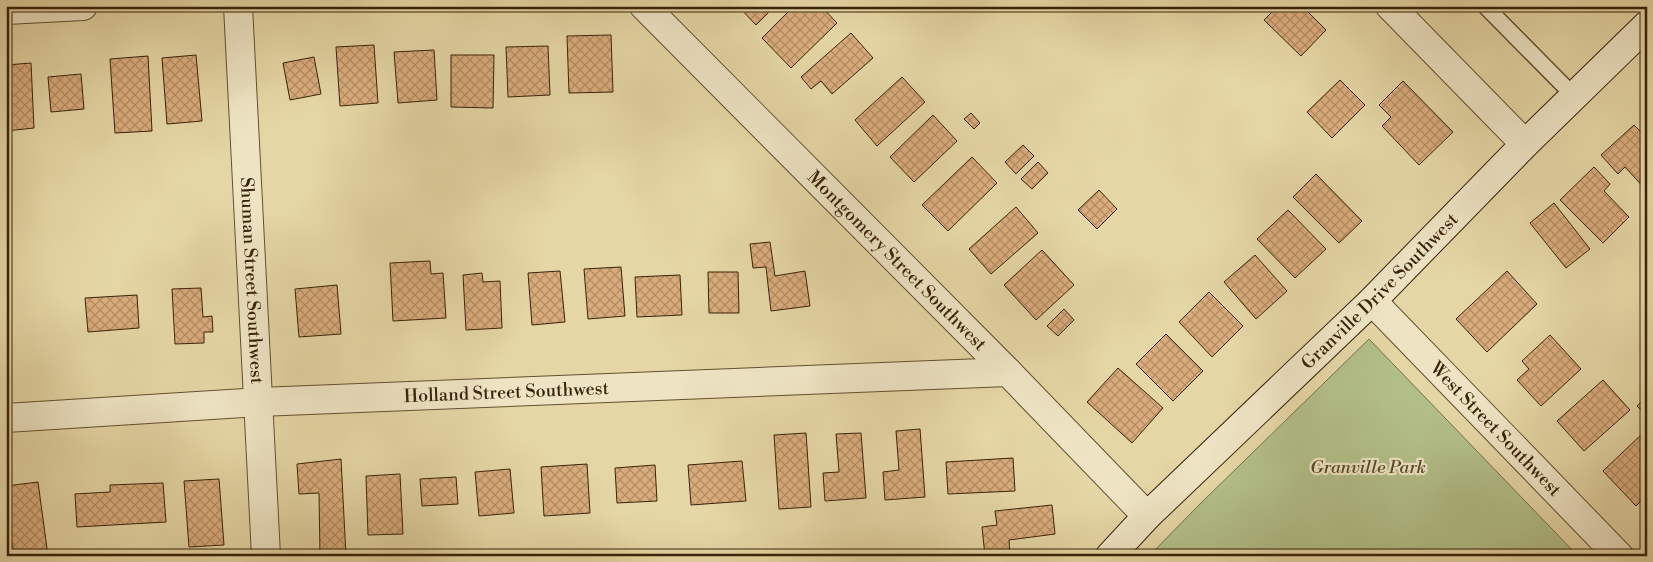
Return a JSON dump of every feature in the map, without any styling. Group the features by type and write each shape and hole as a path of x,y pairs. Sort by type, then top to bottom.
{"street":[{"path":"6,10 83,6"},
{"name":"Shuman Street Southwest","path":"238,6 266,556"},
{"name":"Montgomery Street Southwest","path":"644,6 1008,372 1147,516"},
{"path":"1390,6 1525,144"},
{"name":"Granville Drive Southwest","path":"1110,556 1147,516 1372,301 1525,144 1647,25"},
{"name":"West Street Southwest","path":"1372,301 1619,556"},
{"name":"Holland Street Southwest","path":"6,418 258,402 1008,372"}],"lane":[{"path":"1485,6 1574,96"}],"green space":[{"name":"Granville Park","path":"1369,339 1578,556 1149,556 1200,504"}],"building":[{"path":"738,6 775,6 756,25"},
{"path":"794,6 821,6 837,23 791,68 762,38"},
{"path":"1278,6 1302,6 1326,30 1301,56 1264,20"},
{"path":"851,33 873,58 832,94 821,81 811,89 801,77"},
{"path":"611,35 613,92 569,93 567,36"},
{"path":"374,45 378,103 340,106 336,47"},
{"path":"548,46 550,95 508,97 506,47"},
{"path":"434,50 437,100 398,103 394,52"},
{"path":"196,55 202,121 167,124 162,58"},
{"path":"451,55 494,55 493,108 451,107"},
{"path":"148,56 152,131 115,133 110,59"},
{"path":"314,57 321,94 290,100 283,63"},
{"path":"31,63 34,128 6,131 6,65"},
{"path":"81,74 84,109 51,112 48,77"},
{"path":"902,77 925,102 877,146 855,120"},
{"path":"1340,80 1365,105 1332,138 1307,112"},
{"path":"1403,81 1453,132 1419,165 1382,126 1391,117 1379,105"},
{"path":"971,113 980,123 974,129 964,119"},
{"path":"933,115 957,141 914,182 890,157"},
{"path":"1634,125 1647,138 1647,191 1625,167 1618,174 1601,155"},
{"path":"1023,145 1034,156 1016,174 1005,162"},
{"path":"972,157 997,183 948,231 922,205"},
{"path":"1038,162 1048,173 1032,189 1021,179"},
{"path":"1594,167 1610,184 1604,191 1629,217 1603,243 1560,200"},
{"path":"1316,174 1362,221 1339,243 1293,197"},
{"path":"1099,190 1117,209 1097,229 1078,210"},
{"path":"1554,203 1590,249 1566,268 1530,223"},
{"path":"1016,207 1038,233 991,274 969,249"},
{"path":"1288,210 1326,249 1295,278 1257,239"},
{"path":"770,242 775,276 805,271 810,306 771,311 766,267 753,268 750,244"},
{"path":"1042,250 1074,285 1036,320 1004,285"},
{"path":"1255,255 1287,291 1256,319 1224,282"},
{"path":"430,261 431,274 443,273 446,318 393,321 390,263"},
{"path":"621,267 625,316 588,319 584,269"},
{"path":"560,271 565,322 532,325 528,273"},
{"path":"1507,271 1537,304 1487,352 1456,319"},
{"path":"708,272 738,272 739,313 709,313"},
{"path":"482,273 483,282 500,281 502,328 466,330 463,275"},
{"path":"680,275 682,315 637,317 635,277"},
{"path":"337,285 341,334 299,337 295,289"},
{"path":"201,288 203,317 212,316 213,332 204,332 204,343 175,344 172,289"},
{"path":"1209,292 1243,326 1212,357 1179,322"},
{"path":"137,295 139,328 88,332 85,298"},
{"path":"1064,309 1074,320 1058,336 1047,326"},
{"path":"1166,334 1203,371 1173,401 1136,364"},
{"path":"1550,335 1581,369 1541,406 1517,380 1529,369 1522,361"},
{"path":"1118,368 1163,408 1132,443 1087,402"},
{"path":"1603,380 1630,410 1584,451 1557,421"},
{"path":"1647,397 1647,416 1637,406"},
{"path":"920,429 925,497 885,500 883,472 899,470 896,431"},
{"path":"806,433 811,507 779,509 774,435"},
{"path":"861,433 866,498 825,501 823,473 839,472 836,434"},
{"path":"1642,434 1647,439 1647,495 1636,506 1603,471"},
{"path":"1013,458 1015,491 948,494 946,462"},
{"path":"341,459 346,556 320,556 319,493 299,494 297,464"},
{"path":"742,461 746,501 691,505 688,465"},
{"path":"587,464 590,513 544,516 541,467"},
{"path":"655,465 657,501 617,503 615,468"},
{"path":"510,469 514,513 479,516 475,472"},
{"path":"400,474 403,534 368,535 366,476"},
{"path":"456,477 458,504 422,506 420,479"},
{"path":"219,479 224,545 189,547 184,481"},
{"path":"38,482 48,556 14,556 6,486"},
{"path":"163,483 166,522 77,527 75,494 110,492 110,485"},
{"path":"1052,505 1055,534 1009,540 1010,555 985,556 982,527 997,525 995,511"}]}
